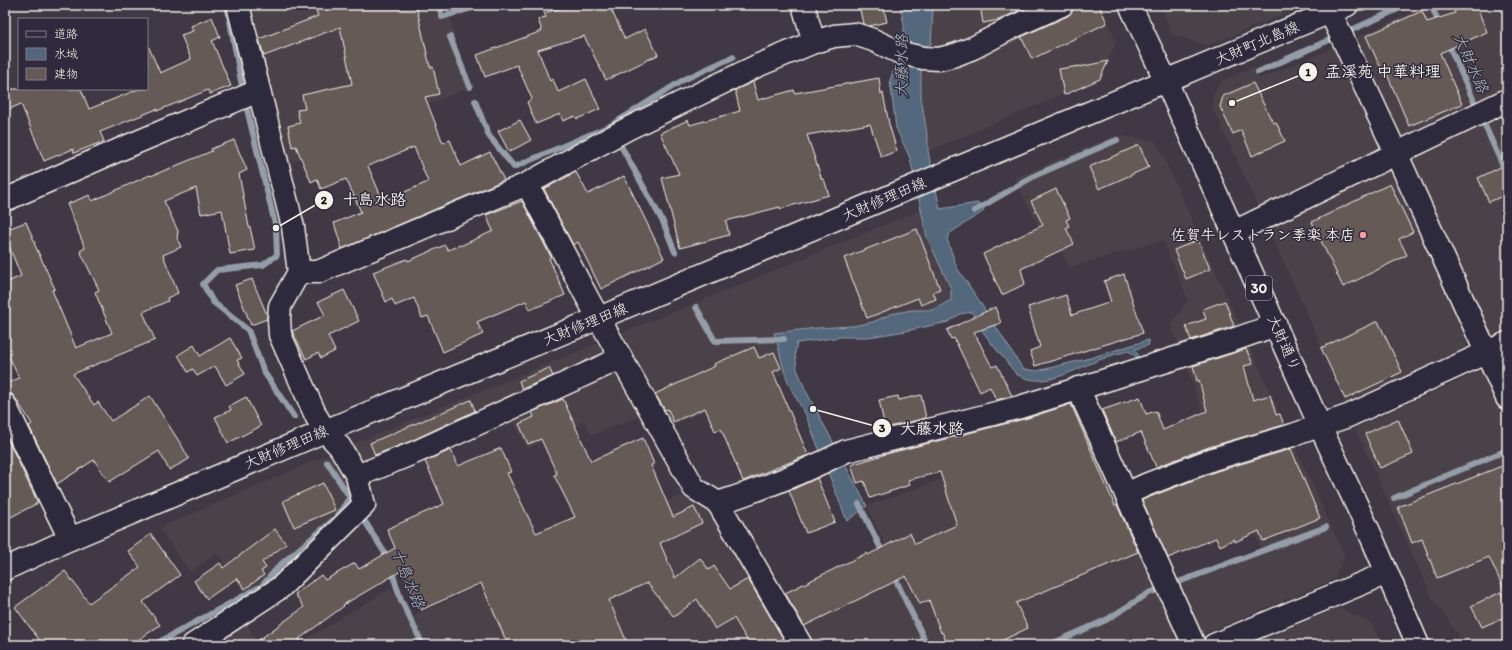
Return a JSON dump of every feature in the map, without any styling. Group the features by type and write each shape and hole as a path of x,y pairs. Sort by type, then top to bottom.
{"street":[{"path":"193,645 281,587 364,505 357,476 340,447 325,431 316,416 280,335 280,306 299,272 293,227 258,91 238,5"},
{"path":"803,5 814,42"},
{"path":"299,272 318,272 527,184 627,130 759,65 814,42 834,36 855,34 873,40 901,53 923,58 955,56 1062,5"},
{"name":"大財通り","path":"1130,5 1166,81 1320,426 1372,538 1418,645"},
{"path":"1335,12 1347,48 1507,398"},
{"name":"大財町北島線","path":"1166,81 1335,12"},
{"name":"大財修理田線","path":"5,568 325,431 1166,81"},
{"path":"5,200 258,91"},
{"path":"1234,232 1500,104"},
{"path":"527,184 599,318 694,488 718,503 801,645"},
{"path":"718,503 759,490 821,464 846,451 1020,407 1227,342 1276,325"},
{"path":"1126,494 1213,459 1348,416 1507,343"},
{"path":"357,476 423,449 621,358"},
{"path":"1078,388 1194,645"},
{"path":"5,405 70,539"},
{"path":"1214,645 1387,573"}],"shaded area":[{"path":"245,5 447,5 467,88 283,166"},
{"path":"931,5 1100,5 1116,41 1101,78 928,151 928,141 921,97 922,69 926,65 931,44"},
{"path":"1160,5 1307,5 1206,46 1172,34"},
{"path":"1427,5 1507,5 1507,329 1486,338 1384,151 1467,336 1466,349 1346,404 1305,309 1213,108 1213,95 1222,81 1254,66 1259,79 1336,47"},
{"path":"1117,135 1156,141 1345,557 1333,580 1176,645 297,645 391,588 407,619 691,491 721,516 789,632 902,579 867,506 988,463 1092,421 1162,590 1262,550 1223,460 1229,457 1210,409 1202,410 1171,324 1188,300 1163,240 1069,267 1052,231 1042,233 1014,178"},
{"path":"923,209 962,302 932,317 852,332 783,333 790,371 667,428 654,410 592,435 584,421 527,449 504,403 347,472 354,499 276,580 248,598 217,554 190,572 159,528 351,445"},
{"path":"1485,369 1507,416 1507,645 1465,645 1432,597 1355,428"},
{"path":"1338,608 1371,623 1382,645 1249,645"},
{"path":"244,618 258,645 205,645"}],"water":[{"path":"900,5 931,5 933,9 931,44 921,47 921,97 928,141 928,151 940,209 978,203 984,211 950,233 947,239 957,268 1023,369 1037,371 1090,358 1148,340 1149,345 1135,349 1141,361 1129,351 1109,356 1060,376 1038,380 1027,379 1016,374 986,336 972,312 960,314 948,322 906,331 869,337 841,337 797,343 795,353 797,369 806,391 867,506 847,521 805,413 788,381 774,333 853,326 873,322 891,314 912,310 933,310 951,300 951,289 927,237 910,158 896,128 890,80 904,42 904,25"}],"building":[{"path":"314,5 416,5 430,67 433,67 439,94 425,97 443,143 450,140 461,166 490,152 504,180 342,249 334,223 361,212 346,179 321,189 317,179 311,182 296,146 292,147 288,126 300,123 297,110 305,109 302,95 352,84 340,27 264,56 259,39 318,16","holes":["414,147 428,182 383,201 368,166"]},
{"path":"571,5 609,5 625,39 645,29 658,55 606,80 584,36 538,50 550,81 553,79 558,92 586,79 600,109 577,119 575,116 563,121 560,114 536,124 527,102 532,99 517,65 485,77 477,55 542,31 538,19 546,17 544,13"},
{"path":"859,5 883,5 887,22 869,26 863,24"},
{"path":"980,5 1031,5 999,20 983,23"},
{"path":"1074,5 1099,5 1107,23 1032,59 1021,37 1067,16 1072,12"},
{"path":"1464,5 1476,5 1487,32 1440,53 1462,104 1409,126 1387,74 1384,75 1366,36 1422,11 1427,22 1455,13 1454,9"},
{"path":"212,17 220,37 212,41 231,86 210,94 208,90 157,111 157,109 100,132 104,141 74,153 73,149 44,161 21,104 5,111 5,89 81,90 89,109 136,90 148,90 148,45 160,73 191,59 181,35 193,31 191,26"},
{"path":"1108,61 1100,79 1064,95 1059,69 1080,67"},
{"path":"879,78 881,94 883,93 889,124 897,151 881,157 870,124 807,135 822,180 824,179 829,195 780,209 780,207 726,221 729,235 680,248 662,178 679,174 660,133 688,120 690,125 740,111 735,90 753,82 758,100 794,90 795,93"},
{"path":"1253,83 1273,123 1276,122 1285,141 1252,156 1241,130 1233,134 1220,107 1223,96"},
{"path":"520,120 531,140 509,152 498,131"},
{"path":"234,140 247,170 239,174 255,250 230,254 222,210 201,214 196,188 164,201 178,231 177,238 181,247 163,255 178,293 167,298 168,301 143,312 155,340 73,374 94,405 98,402 111,421 150,396 189,459 169,470 159,451 109,482 94,460 57,484 29,426 32,424 12,394 5,393 5,385 19,378 5,348 5,283 21,276 5,236 5,230 26,222 55,289 52,290 76,348 112,333 95,292 99,290 80,251 85,248 67,204 90,195 92,201 150,175 151,176 212,151 211,149"},
{"path":"1139,145 1149,167 1099,189 1089,167"},
{"path":"1507,164 1507,194 1489,202 1478,178"},
{"path":"576,172 588,194 624,176 664,258 601,289 578,242 573,245 544,189"},
{"path":"1390,184 1413,232 1399,239 1407,255 1343,287 1312,222"},
{"path":"1056,189 1070,218 1066,220 1069,226 1066,228 1074,244 1021,269 1025,284 1002,295 983,254 1043,225 1031,201"},
{"path":"522,201 551,257 549,258 565,295 530,310 526,301 477,322 483,334 443,352 428,316 422,318 414,298 395,306 392,299 386,302 373,272 407,259 408,261 445,245 448,250 460,246 493,231 486,215"},
{"path":"917,229 940,289 933,292 936,299 921,305 918,298 867,318 844,258"},
{"path":"1198,240 1210,269 1186,279 1174,250"},
{"path":"1124,274 1143,333 1035,366 1030,351 1040,347 1028,307 1066,295 1072,315 1111,302 1104,281"},
{"path":"252,279 267,315 267,319 251,325 235,285"},
{"path":"344,290 359,321 328,336 335,351 321,358 318,353 306,359 292,331 325,315 318,302"},
{"path":"1225,301 1234,326 1191,340 1186,326 1206,319 1203,309"},
{"path":"995,307 1001,323 974,332 992,367 997,365 1012,396 996,400 990,387 980,392 954,338 951,339 947,330"},
{"path":"1378,321 1402,372 1345,399 1321,348"},
{"path":"230,338 242,358 237,360 245,374 226,385 215,366 197,376 193,369 188,372 178,355 194,345 200,356"},
{"path":"754,347 759,358 774,352 781,368 773,372 808,455 743,481 721,429 715,431 705,408 673,422 668,409 665,410 655,394 715,366 714,364"},
{"path":"1246,349 1253,364 1244,366 1253,400 1270,395 1276,415 1280,414 1284,425 1209,447 1156,467 1141,432 1116,442 1102,410 1140,397 1146,414 1156,411 1163,430 1207,411 1199,380 1197,381 1193,366"},
{"path":"549,368 553,376 522,389 519,381"},
{"path":"921,395 926,418 885,428 879,400 898,396 899,400"},
{"path":"246,397 261,426 228,443 215,417 231,410 229,406"},
{"path":"563,399 591,461 643,438 654,464 651,465 673,517 694,507 702,523 660,543 675,578 700,558 709,570 714,566 730,589 748,579 787,645 750,645 734,618 715,629 697,599 674,617 647,583 609,600 628,645 508,645 481,583 421,610 401,571 343,605 344,606 299,639 304,645 252,645 304,607 295,594 321,575 325,580 355,563 359,569 395,548 387,529 444,504 425,461 451,450 458,466 501,448 511,472 507,473 536,533 575,517 554,475 557,474 541,439 528,444 519,424 534,417 532,412"},
{"path":"471,400 475,411 411,441 375,455 370,443"},
{"path":"1071,404 1115,506 1117,505 1138,552 1016,603 1028,628 993,645 948,645 942,632 941,633 929,600 920,604 906,576 804,626 785,593 867,553 868,555 910,533 915,544 957,525 940,472 908,480 910,485 870,498 864,481 857,483 851,465 886,454 1028,418"},
{"path":"1398,419 1413,454 1380,468 1365,434"},
{"path":"8,440 38,503 5,520 5,443"},
{"path":"1291,449 1320,518 1263,541 1259,531 1235,542 1234,539 1220,546 1216,538 1168,558 1142,500 1217,471"},
{"path":"1507,464 1507,596 1489,557 1437,578 1422,539 1412,543 1398,507"},
{"path":"817,478 835,522 806,533 789,491"},
{"path":"323,483 335,510 294,527 283,501"},
{"path":"275,529 286,544 262,562 266,568 261,571 264,575 245,589 237,578 207,599 194,581 220,563 223,568"},
{"path":"151,534 180,575 143,602 160,625 131,645 43,645 15,607 65,571 89,603 140,567 128,551"},
{"path":"1501,592 1507,606 1507,616 1482,627 1471,606"}],"waterway":[{"name":"十島水路","path":"227,5 243,92"},
{"path":"439,5 442,17 482,5"},
{"path":"1258,72 1407,5"},
{"name":"大財水路","path":"1431,5 1440,25"},
{"path":"450,37 470,87"},
{"name":"大財水路","path":"1447,41 1507,175"},
{"path":"610,126 683,80 733,57"},
{"name":"十島水路","path":"245,101 276,228 277,255 263,265 217,270 203,284 213,302 248,330 264,372 294,417"},
{"path":"475,101 489,136 514,167 610,126 663,222 675,252"},
{"path":"974,211 1036,175 1117,140"},
{"path":"696,307 715,341 784,339"},
{"path":"1394,498 1507,450"},
{"name":"十島水路","path":"327,462 351,499"},
{"path":"154,645 262,586 280,565 337,517 350,497"},
{"name":"大藤水路","path":"859,504 884,555"},
{"name":"十島水路","path":"366,523 388,560"},
{"path":"1049,645 1106,620 1149,593 1326,527"},
{"name":"十島水路","path":"391,569 401,600 423,645"},
{"name":"大藤水路","path":"893,574 927,645"}],"place":[{"name":"孟溪苑 中華料理","path":"1232,103"},
{"name":"十島水路","path":"276,228"},
{"name":"佐賀牛レストラン季楽 本店","path":"1363,235"},
{"name":"大藤水路","path":"813,409"}]}
